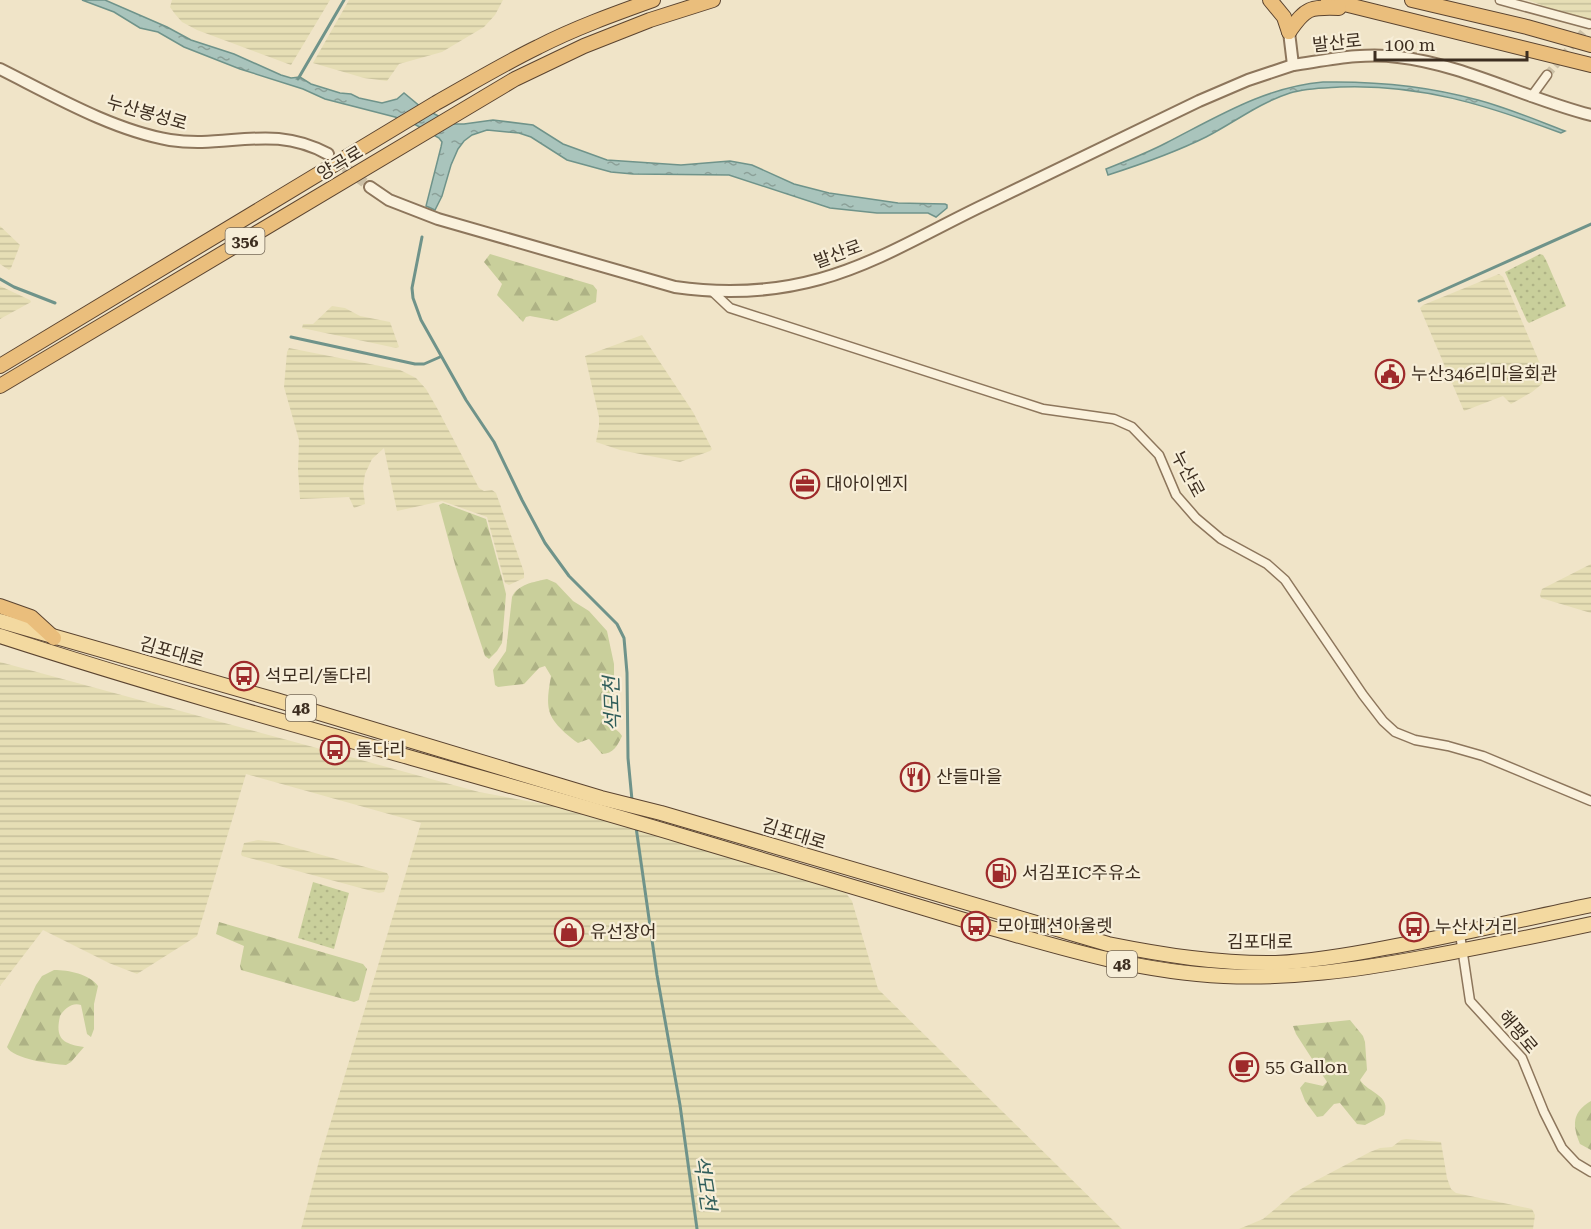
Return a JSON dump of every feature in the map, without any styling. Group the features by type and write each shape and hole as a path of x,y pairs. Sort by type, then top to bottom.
{"highway":[{"name":"양곡로","path":"0,366 495,70 537,47 586,25 653,0"},
{"name":"양곡로","path":"0,386 515,79 584,46 650,20 713,0"},
{"path":"1270,0 1284,17 1289,32"},
{"path":"1328,0 1591,65"},
{"path":"1412,0 1527,27 1591,45"},
{"path":"1289,32 1301,15 1308,9 1316,7 1386,14"},
{"path":"0,354 25,344 111,299"},
{"path":"0,395 94,332"},
{"path":"0,606 31,617 54,638"}],"main road":[{"name":"김포대로","path":"0,621 322,714 599,804 666,831 923,908 1133,966 1202,975 1298,976 1353,970 1462,951 1591,924"},
{"name":"김포대로","path":"0,636 105,670 317,732 599,804 661,813 1108,944 1199,960 1275,963 1330,958 1460,934 1591,905"},
{"path":"317,732 322,714"},
{"path":"923,908 928,900 944,904 956,899"},
{"path":"1520,920 1523,938"}],"street":[{"path":"1500,0 1588,25"},
{"name":"발산로","path":"1289,32 1293,64"},
{"name":"발산로","path":"370,187 388,200 438,219 675,288 713,291 745,290 794,285 821,279 856,266 905,245 1215,94 1293,64 1364,56 1400,57 1454,70 1591,115"},
{"name":"누산봉성로","path":"0,69 89,112 166,139 206,142 280,138 306,144 328,154"},
{"path":"1531,97 1547,75"},
{"name":"누산로","path":"713,291 730,308 1043,409 1114,419 1132,427 1159,455 1176,495 1196,519 1221,539 1267,564 1285,580 1363,695 1383,721 1395,732 1410,739 1448,746 1483,756 1591,801"},
{"name":"해평로","path":"1460,934 1470,1001 1521,1058 1562,1148 1576,1163 1591,1172"}],"shaded area":[{"path":"172,0 330,0 291,65 197,30 182,22 170,7"},
{"path":"349,0 503,0 495,15 484,27 442,52 399,64 387,81 364,78 313,63"},
{"path":"1528,0 1591,0 1591,21 1576,18"},
{"path":"0,226 20,245 9,270 0,264"},
{"path":"1499,274 1503,277 1547,380 1511,404 1503,396 1464,411 1420,308"},
{"path":"0,286 30,300 31,302 0,319"},
{"path":"332,306 345,308 360,316 390,322 399,347 302,328 303,324 313,324"},
{"path":"642,335 693,412 712,449 710,451 680,462 620,450 596,442 599,417 585,356"},
{"path":"289,348 400,370 416,378 426,389 437,408 479,488 496,493 524,572 524,578 509,585 505,583 487,517 442,501 397,511 384,448 372,459 365,474 363,488 365,504 354,508 349,497 300,499 299,440 284,387"},
{"path":"1591,564 1591,613 1541,598 1542,589"},
{"path":"0,662 479,792 592,813 842,888 852,901 878,989 1122,1229 301,1229 319,1161 421,823 246,774 197,936 137,974 109,963 43,930 0,986"},
{"path":"258,840 275,842 387,873 389,877 384,892 379,893 242,856 244,843"},
{"path":"1406,1139 1441,1142 1451,1189 1456,1193 1532,1209 1535,1215 1533,1229 1239,1229 1263,1219 1294,1193 1315,1181 1370,1152 1392,1147"}],"green space":[{"path":"490,254 593,285 597,290 596,302 557,321 530,316 526,317 523,322 497,295 502,284 484,262"},
{"path":"1540,254 1546,260 1566,306 1529,323 1505,272"},
{"path":"443,503 486,519 506,594 502,643 489,659 485,656 456,568 439,505"},
{"path":"547,579 556,583 573,601 589,611 607,631 614,664 614,693 610,723 622,736 612,751 602,754 589,739 578,743 558,726 548,705 551,676 545,666 539,668 524,684 498,687 495,685 493,670 506,651 512,597 522,586"},
{"path":"313,882 349,893 334,949 298,938"},
{"path":"219,922 363,964 367,969 359,1000 354,1002 241,970 244,946 216,934"},
{"path":"54,970 78,973 89,978 98,986 94,1004 94,1029 91,1037 87,1034 81,1005 74,1004 60,1016 59,1030 62,1039 70,1044 84,1047 66,1065 25,1058 7,1047 36,985 42,976"},
{"path":"1350,1020 1365,1042 1367,1070 1360,1080 1382,1099 1386,1108 1384,1115 1365,1125 1357,1124 1340,1103 1334,1104 1323,1116 1317,1117 1305,1101 1300,1088 1305,1082 1323,1086 1327,1082 1293,1026"},
{"path":"1591,1101 1591,1150 1580,1144 1575,1120 1580,1110"}],"water":[{"path":"82,0 105,0 191,40 234,54 281,75 291,78 300,77 311,84 340,93 382,103 397,99 404,93 421,107 454,124 493,120 533,125 563,144 607,160 681,165 730,161 752,165 794,184 829,193 898,203 945,204 947,208 936,217 928,213 877,213 830,208 729,175 611,172 567,160 531,137 519,133 487,130 472,135 458,149 435,210 426,206 442,142 439,138 416,125 395,117 325,99 303,89 240,69 184,47 158,32 140,28 114,12"},
{"path":"1323,82 1363,82 1440,91 1500,107 1565,131 1561,133 1479,105 1426,93 1370,87 1315,88 1279,97 1194,143 1108,175 1106,169 1151,150 1242,105 1281,90"}],"waterway":[{"path":"298,79 344,0"},
{"path":"1419,301 1591,224"},
{"name":"석모천","path":"422,237 412,288 421,320 466,400 494,442 545,543 569,576 617,624 624,638 627,673 628,758 632,800"},
{"path":"0,279 55,303"},
{"path":"291,337 415,364 424,364 440,357"},
{"name":"석모천","path":"636,827 697,1229"}],"tunnel":[{"path":"1547,75 1585,30"},
{"path":"333,158 370,187"}],"place":[{"name":"누산346리마을회관","path":"1390,374"},
{"name":"대아이엔지","path":"805,484"},
{"name":"석모리/돌다리","path":"244,676"},
{"name":"돌다리","path":"335,750"},
{"name":"산들마을","path":"915,777"},
{"name":"서김포IC주유소","path":"1001,873"},
{"name":"모아패션아울렛","path":"976,926"},
{"name":"누산사거리","path":"1414,927"},
{"name":"유선장어","path":"569,932"},
{"name":"55 Gallon","path":"1244,1067"}]}
